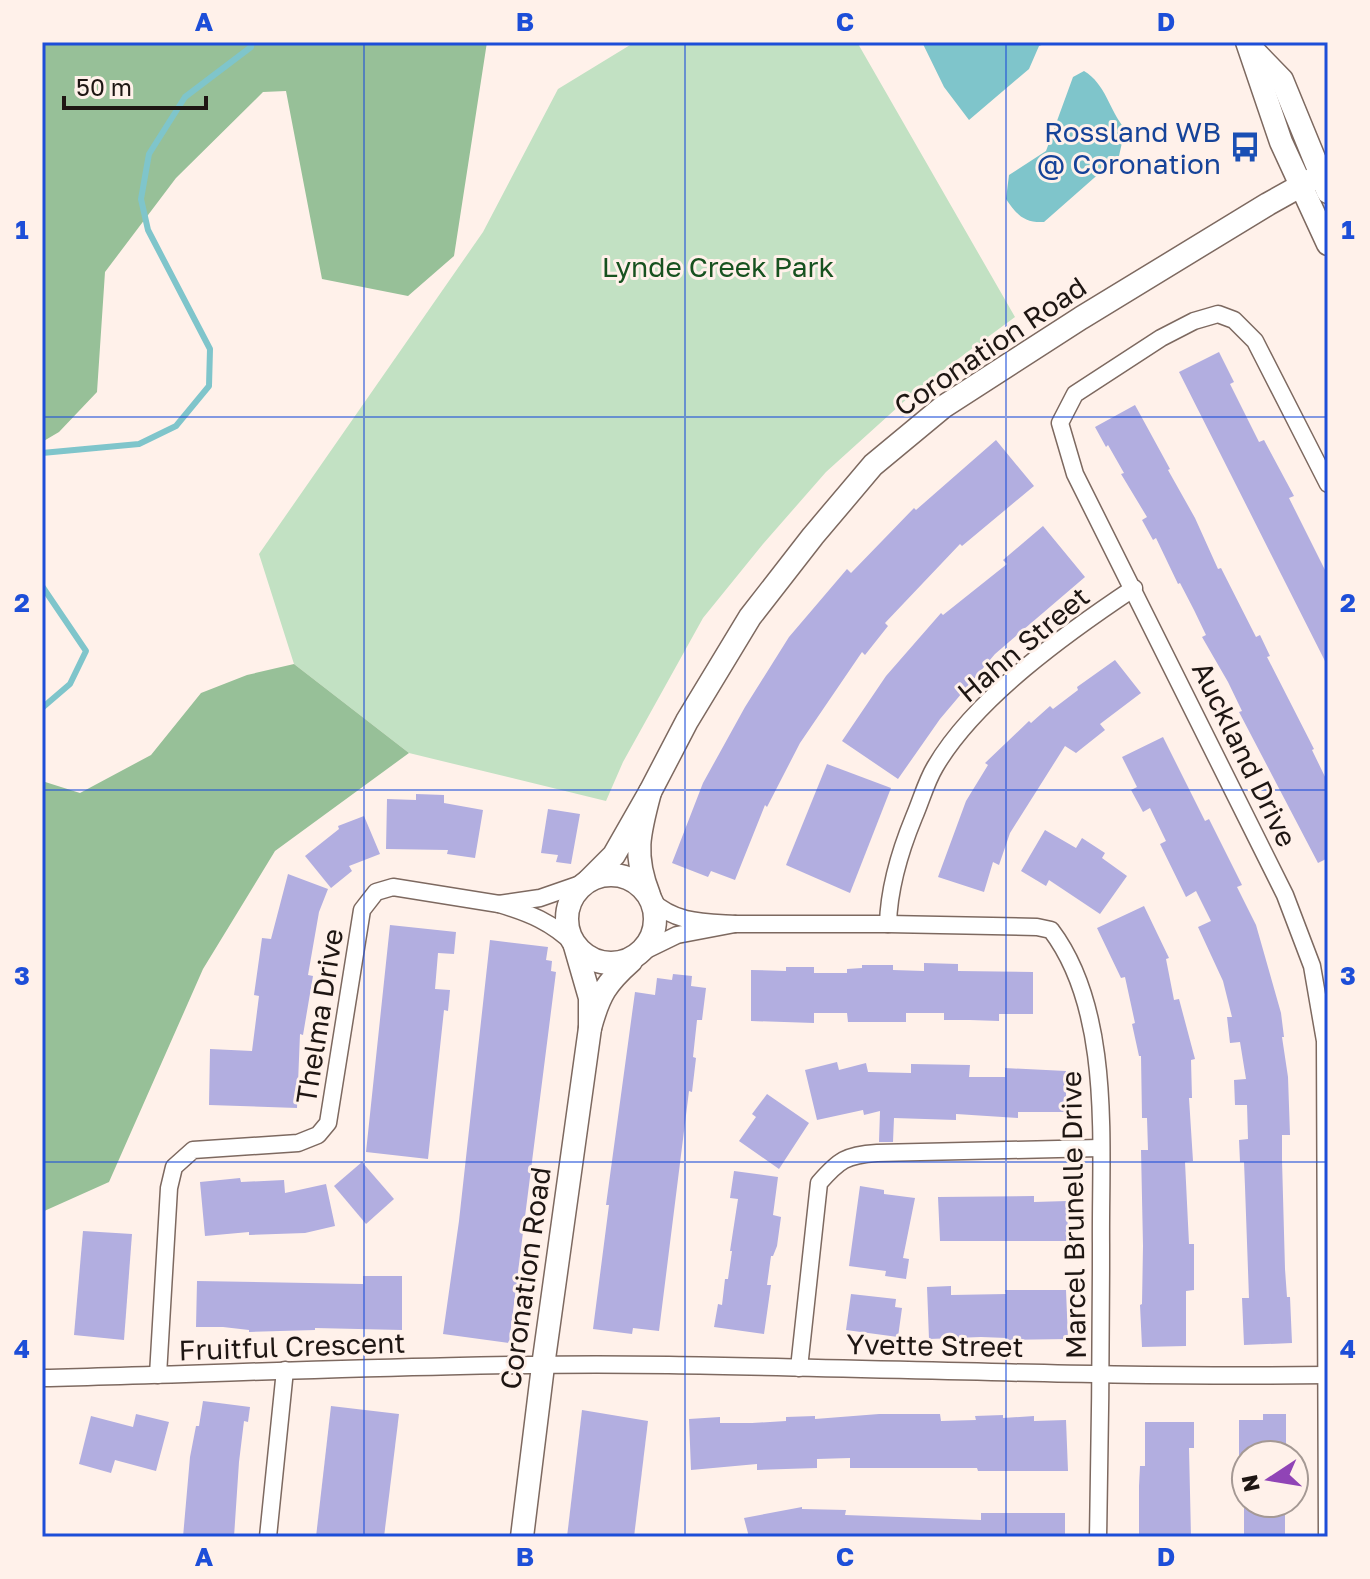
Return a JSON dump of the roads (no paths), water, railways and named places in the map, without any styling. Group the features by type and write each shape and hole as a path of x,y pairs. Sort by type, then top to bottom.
{"street":[{"path":"1247,44 1281,142 1316,184 1328,244"},
{"name":"Coronation Road","path":"589,881 614,855 687,721 750,617 873,465 943,407 1081,318 1316,184"},
{"name":"Auckland Drive","path":"1327,1537 1325,1041 1312,966 1285,895 1075,474 1060,423 1075,394 1161,338 1194,321 1218,314 1234,320 1255,341 1328,484"},
{"name":"Hahn Street","path":"888,924 888,903 903,843 935,767 982,706 1044,654 1134,588"},
{"name":"Coronation Road","path":"650,792 638,836 638,856 651,900"},
{"path":"617,875 643,888 655,914 654,929 640,953 627,961 613,964 598,962 585,955 556,927 541,918 499,904 540,898 603,876 617,875"},
{"path":"575,945 566,917 570,902 589,881"},
{"name":"Thelma Drive","path":"158,1375 169,1188 174,1167 193,1150 298,1143 318,1135 328,1123 362,910 376,892 393,887 499,904"},
{"name":"Marcel Brunelle Drive","path":"651,900 661,910 686,920 735,924 1037,927 1051,930 1060,942 1076,975 1090,1023 1100,1076 1102,1375 1098,1537"},
{"name":"Marcel Brunelle Drive","path":"640,953 677,935 735,924"},
{"name":"Coronation Road","path":"575,945 590,998 590,1028"},
{"name":"Coronation Road","path":"522,1537 590,1028 598,998 611,978 640,953"},
{"path":"799,1368 819,1183 837,1163 852,1155 877,1153 1100,1148"},
{"name":"Yvette Street","path":"543,1366 667,1365 1102,1375 1327,1375"},
{"name":"Fruitful Crescent","path":"42,1378 543,1366"},
{"path":"268,1537 285,1370"}],"water":[{"path":"922,42 1049,42 1039,46 1029,69 969,120 944,87"},
{"path":"1084,71 1102,90 1125,129 1119,156 1044,222 1026,219 1006,199 1009,175 1046,151 1073,77"}],"waterway":[{"path":"42,453 139,444 176,426 209,386 210,349 148,230 141,199 149,154 185,97 251,47 252,42"},
{"path":"42,586 86,651 70,684 42,708"}],"place":[{"name":"Rossland WB @ Coronation","path":"1245,147"}],"park label":[{"name":"Lynde Creek Park","path":"718,266"}]}
